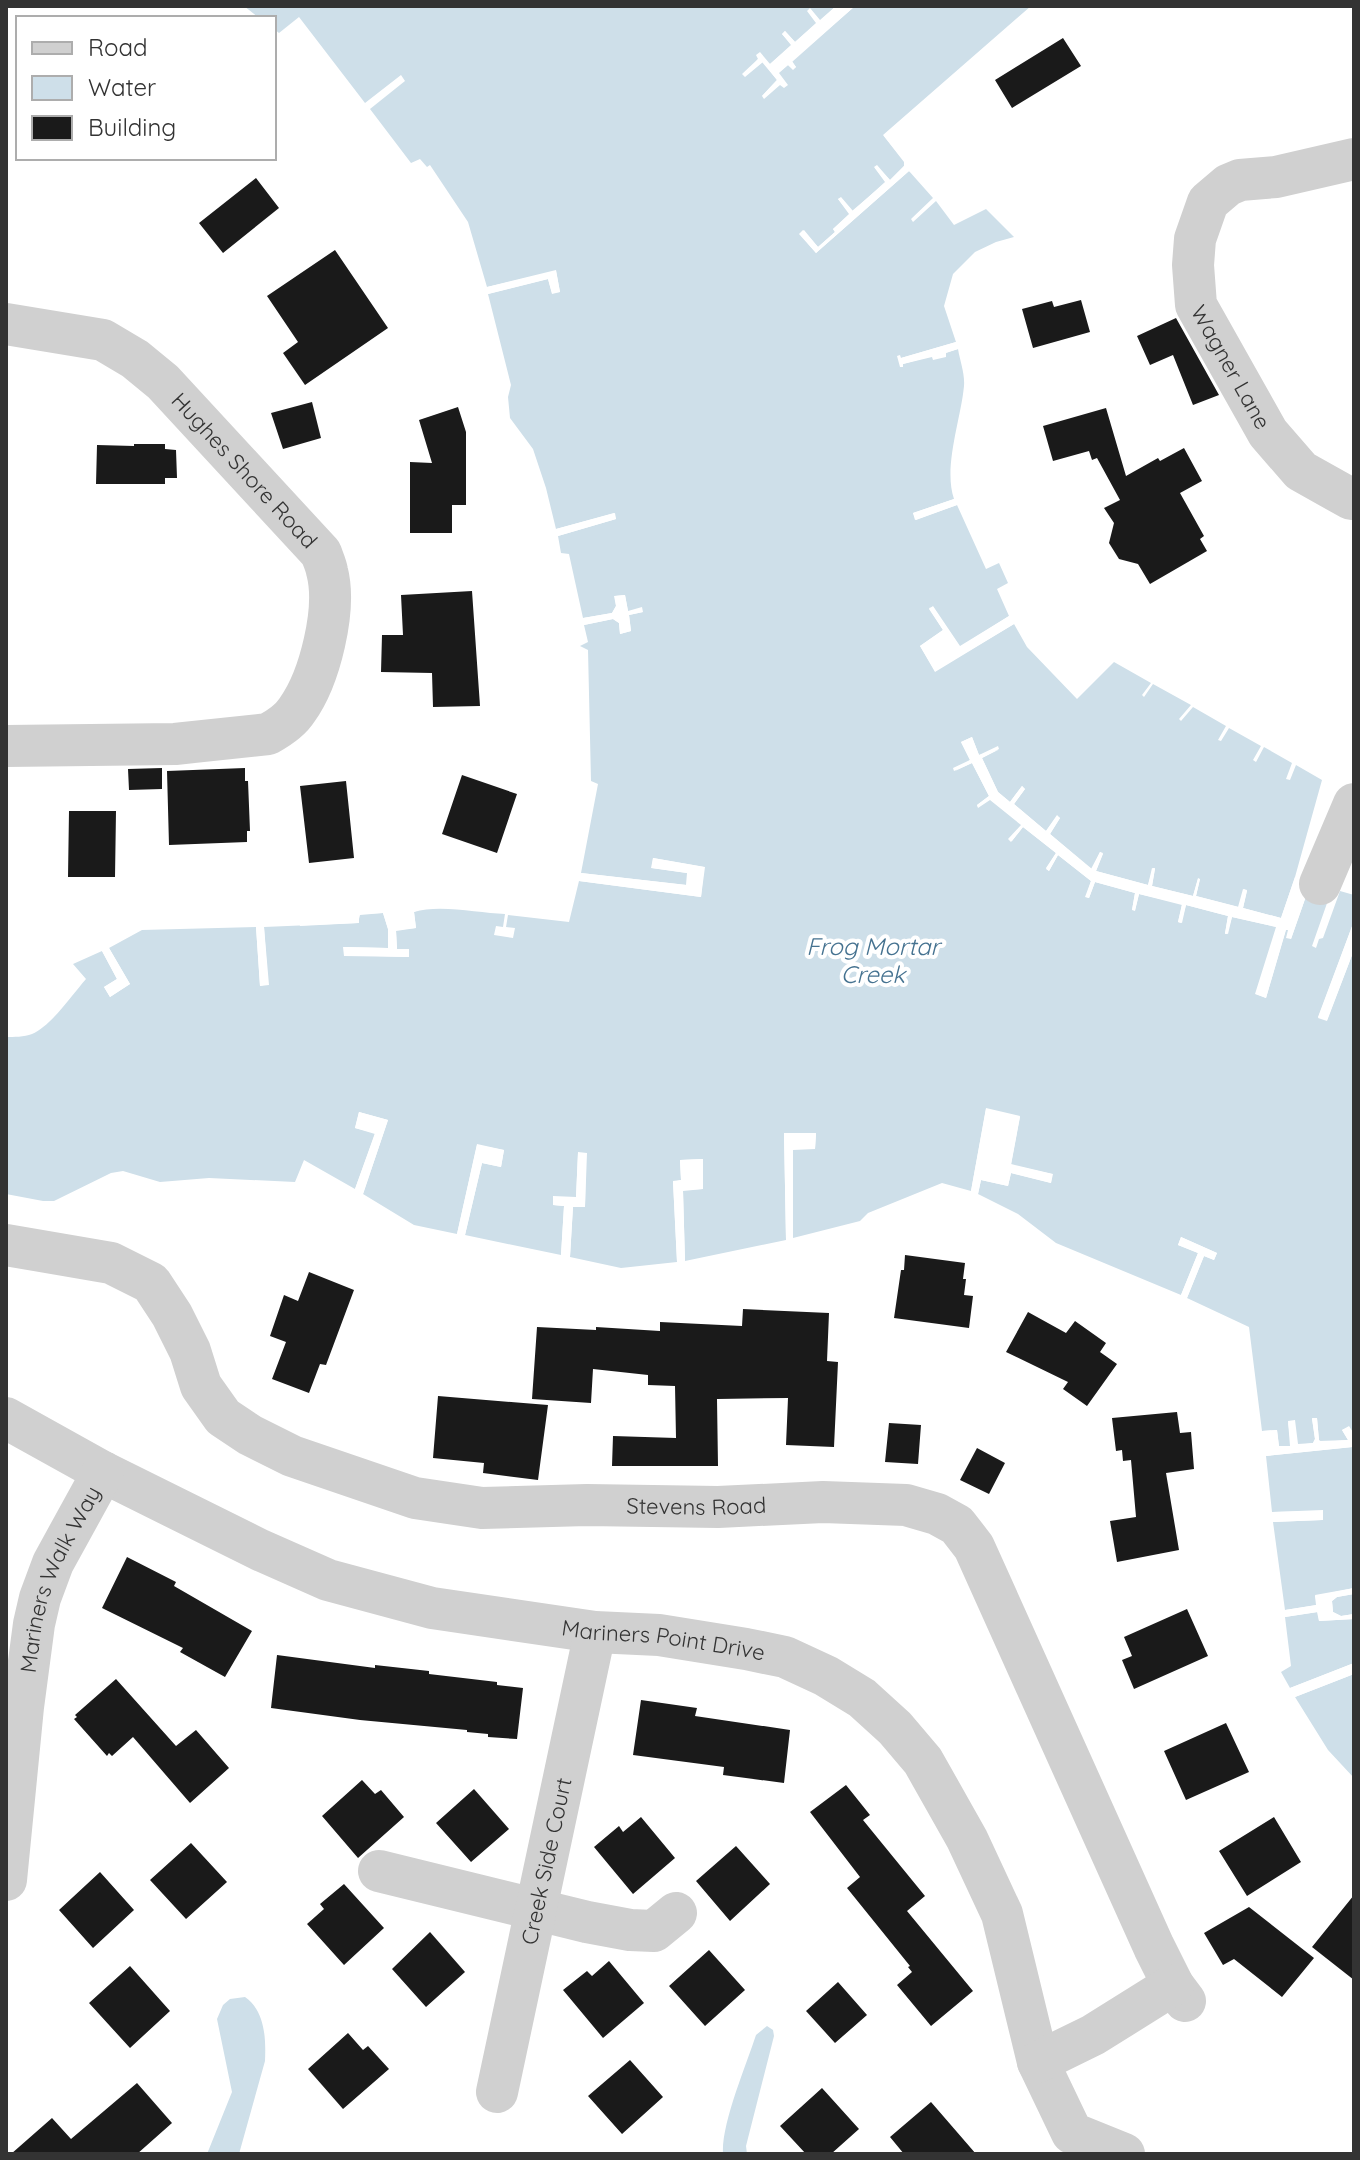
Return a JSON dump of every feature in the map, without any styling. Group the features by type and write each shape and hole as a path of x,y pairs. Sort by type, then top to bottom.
{"street":[{"name":"Wagner Lane","path":"1354,159 1276,177 1240,180 1228,185 1208,202 1195,239 1193,265 1196,305 1268,433 1301,471 1354,499"},
{"name":"Hughes Shore Road","path":"6,324 103,340 135,359 163,382 321,553 328,572 329,625 320,660 297,710 268,734 175,744 6,746"},
{"path":"1320,884 1354,804"},
{"name":"Stevens Road","path":"6,1245 111,1263 151,1283 190,1351 201,1386 223,1417 292,1456 415,1498 482,1508 587,1505 718,1507 866,1502 906,1505 937,1514 957,1525 974,1547 1179,1993 1038,2062"},
{"name":"Mariners Point Drive","path":"6,1418 103,1472 272,1556 328,1580 432,1608 595,1632 659,1635 785,1657 826,1676 862,1698 895,1728 923,1761 967,1839 1002,1914 1038,2062 1072,2133 1124,2154"},
{"name":"Mariners Walk Way","path":"6,1880 23,1707 40,1598 53,1563 103,1472"},
{"name":"Creek Side Court","path":"497,2092 595,1632"},
{"path":"379,1871 630,1930 654,1931 676,1913"}],"water":[{"name":"Frog Mortar Creek","path":"244,6 836,6 820,21 810,9 808,11 817,23 795,42 785,31 782,34 792,45 770,64 758,59 745,76 762,62 777,80 762,96 781,84 778,73 788,65 793,69 796,67 792,62 855,6 1031,6 883,135 904,162 904,166 890,180 876,166 886,182 852,211 841,198 838,199 850,214 818,247 804,230 800,234 816,253 909,171 933,198 911,219 913,222 936,201 954,225 986,209 1014,237 975,252 953,274 944,306 956,342 901,358 903,364 932,356 946,356 945,353 958,349 964,377 950,472 954,499 913,513 916,520 957,505 986,569 999,563 1008,583 997,589 1009,616 960,647 933,607 929,608 943,630 920,646 935,671 1014,624 1027,647 1077,699 1114,662 1151,683 1142,695 1144,697 1153,684 1191,705 1179,719 1181,721 1193,707 1226,726 1218,740 1221,741 1229,728 1261,746 1253,760 1256,762 1264,747 1292,763 1286,779 1290,780 1296,765 1322,780 1281,918 1243,908 1247,891 1244,889 1239,907 1196,896 1200,879 1193,896 1152,886 1155,869 1152,868 1148,885 1096,871 1103,854 1100,852 1092,869 1050,834 1060,818 1057,816 1046,831 1014,804 1025,789 1022,786 1010,802 998,792 982,758 998,750 979,755 972,737 961,742 970,760 955,771 972,763 989,796 978,807 990,799 1022,825 1009,839 1012,841 1023,827 1056,853 1046,868 1049,871 1058,855 1091,881 1086,897 1089,898 1095,882 1135,893 1132,910 1135,910 1139,894 1182,905 1178,922 1182,923 1186,905 1228,916 1225,933 1228,934 1232,917 1277,927 1256,994 1266,998 1286,929 1291,939 1311,882 1332,889 1312,946 1316,948 1319,939 1323,938 1340,891 1354,895 1354,921 1318,1017 1327,1020 1354,950 1354,1434 1349,1427 1342,1430 1348,1440 1319,1441 1317,1418 1312,1419 1313,1443 1298,1445 1288,1421 1291,1446 1279,1447 1277,1430 1262,1431 1249,1327 1187,1298 1204,1256 1214,1260 1217,1253 1181,1237 1178,1245 1198,1253 1181,1295 1056,1243 1018,1214 978,1194 981,1180 1008,1186 1011,1173 1051,1183 1052,1174 1011,1165 1020,1117 986,1109 971,1191 942,1183 868,1213 860,1221 793,1238 793,1149 815,1149 816,1134 784,1133 786,1240 685,1261 683,1190 703,1189 703,1159 680,1160 681,1180 673,1182 677,1262 621,1268 570,1257 573,1206 585,1206 586,1153 578,1153 576,1198 553,1197 553,1205 564,1206 561,1255 465,1235 482,1163 501,1167 504,1150 477,1145 457,1234 414,1225 363,1194 388,1120 359,1112 355,1128 375,1133 355,1189 304,1160 295,1182 209,1178 160,1182 123,1171 111,1173 54,1201 6,1194 6,1037 29,1035 46,1024 86,979 73,964 102,951 117,979 104,987 110,997 130,984 109,948 142,930 256,927 260,986 268,984 264,927 358,923 360,915 383,913 388,929 388,948 344,947 344,955 408,957 409,949 397,949 396,930 416,928 414,912 447,909 505,914 503,927 496,926 494,935 513,938 515,928 506,927 508,915 569,922 579,881 701,897 704,867 653,858 652,868 687,873 687,885 581,873 598,784 591,781 588,650 580,646 588,642 584,625 613,619 619,623 620,634 631,631 629,615 643,612 628,611 625,595 615,596 616,606 612,613 583,618 569,554 561,553 558,536 616,519 614,513 556,529 533,449 510,418 508,397 511,385 488,294 548,279 552,293 560,292 556,271 487,287 468,222 430,165 427,167 420,159 411,163 370,109 405,81 401,75 365,103 299,17 279,33 276,31 276,16 256,16"},
{"path":"1353,1447 1354,1588 1315,1595 1317,1605 1285,1610 1273,1522 1322,1520 1323,1511 1272,1512 1266,1456"},
{"path":"1354,1594 1354,1614 1341,1616 1333,1612 1332,1601"},
{"path":"1318,1612 1319,1621 1354,1619 1354,1663 1290,1688 1281,1672 1291,1666 1285,1617"},
{"path":"1354,1674 1354,1778 1328,1750 1295,1697"},
{"path":"245,1997 260,2017 265,2061 239,2154 207,2154 232,2092 217,2019 223,2005 230,1999"},
{"path":"767,2026 773,2030 774,2036 746,2146 747,2154 723,2154 726,2127 741,2078 756,2035"}],"pier":[{"path":"840,6 839,9 772,67 775,71 849,6 855,6 792,61 796,67 793,70 788,65 779,73 788,85 784,88 780,85 764,99 762,96 777,80 763,62 745,77 742,74 758,59 756,55 760,52 770,64 791,45 782,34 785,31 795,42 816,23 807,11 810,8 820,20"},
{"path":"1035,6 888,136 912,173 909,171 816,253 799,234 803,230 818,247 849,214 838,199 841,197 853,211 885,182 874,167 877,165 890,180 904,166 904,161 884,136"},
{"path":"909,167 956,220 966,217 955,223"},
{"path":"556,270 560,292 552,294 548,279 488,294 487,287"},
{"path":"956,342 958,349 946,353 946,357 933,360 932,357 900,367 897,356 901,358"},
{"path":"954,499 957,505 915,520 913,513"},
{"path":"615,513 616,519 558,536 556,529"},
{"path":"625,595 628,611 642,607 643,612 629,615 631,631 620,634 619,623 613,619 584,625 583,618 612,613 616,606 614,596"},
{"path":"933,606 960,646 1009,616 1011,619 960,650 956,649 946,633 926,647 937,666 1011,621 1014,624 935,672 920,646 943,630 929,609"},
{"path":"972,737 979,755 998,746 999,749 982,758 998,792 1010,802 1022,786 1025,789 1014,804 1046,831 1057,815 1060,818 1050,834 1091,869 1100,852 1103,853 1096,871 1148,885 1155,868 1152,886 1193,896 1198,878 1196,896 1238,907 1243,889 1247,890 1243,908 1281,918 1295,877 1299,878 1285,919 1281,922 1094,875 995,795 970,742 966,744 993,797 1093,878 1279,924 1281,929 1260,992 1263,993 1282,928 1286,925 1291,927 1307,881 1311,882 1291,939 1286,938 1286,930 1266,998 1255,994 1276,927 1232,917 1225,934 1228,916 1186,905 1181,923 1178,922 1182,904 1139,894 1135,911 1132,910 1135,893 1095,882 1089,898 1085,897 1091,881 1058,855 1049,871 1046,869 1056,853 1023,827 1011,842 1008,839 1021,825 990,800 978,808 977,805 989,796 972,763 954,771 953,768 970,760 961,742"},
{"path":"653,858 705,867 701,897 579,881 580,878 697,893 700,871 656,862 690,870 690,887 580,877 581,873 686,885 687,873 651,868"},
{"path":"422,906 414,912 416,928 396,931 397,949 409,949 409,957 344,956 343,947 388,948 388,929 383,913 359,914 359,923 300,926 299,922 355,919 358,911 384,909 392,929 412,925 411,910"},
{"path":"1354,921 1354,933 1325,1016 1350,948 1354,946 1354,950 1327,1021 1318,1018"},
{"path":"256,927 264,927 269,985 260,986"},
{"path":"109,948 130,984 110,997 104,987 117,979 102,951"},
{"path":"986,1108 1020,1116 1011,1164 1053,1174 1051,1183 1011,1173 1008,1186 981,1180 978,1194 971,1191","holes":["989,1113 1015,1119 1007,1164 1012,1169 1008,1171 1005,1182 981,1176 977,1179"]},
{"path":"359,1112 388,1120 363,1194 359,1192 383,1123 362,1117 360,1125 379,1133 358,1192 355,1189 375,1134 355,1128"},
{"path":"784,1133 816,1133 815,1149 793,1150 793,1238 786,1240"},
{"path":"477,1144 504,1150 501,1167 482,1163 465,1235 461,1235 478,1161 498,1162 500,1154 480,1149 461,1234 457,1234"},
{"path":"578,1152 587,1153 585,1207 573,1207 570,1257 566,1256 569,1206 572,1202 581,1203 583,1156 579,1200 557,1200 568,1205 565,1256 561,1255 564,1206 553,1205 553,1196 576,1197"},
{"path":"703,1159 703,1189 683,1191 685,1261 681,1262 677,1262 673,1181 681,1180 680,1160","holes":["699,1163 699,1185 682,1186 679,1190 681,1262 678,1185 685,1182 684,1164"]},
{"path":"1181,1237 1217,1253 1214,1260 1204,1256 1187,1298 1181,1295 1198,1253 1178,1245"},
{"path":"1312,1418 1317,1418 1319,1440 1322,1442 1348,1440 1342,1430 1349,1426 1354,1434 1351,1443 1354,1443 1354,1449 1266,1456 1265,1452 1285,1450 1277,1450 1273,1434 1263,1435 1262,1431 1277,1430 1279,1446 1290,1446 1288,1421 1295,1420 1298,1444 1313,1443"},
{"path":"1323,1510 1323,1520 1273,1522 1273,1518 1319,1515 1273,1516 1272,1512"},
{"path":"1354,1588 1354,1594 1332,1601 1333,1612 1341,1616 1354,1614 1354,1619 1319,1621 1317,1612 1285,1617 1285,1610 1316,1605 1315,1596"},
{"path":"1354,1663 1354,1668 1292,1691 1290,1688"},
{"path":"1354,1670 1354,1674 1295,1697 1293,1693"}],"building":[{"path":"1063,38 1081,66 1012,108 995,80"},
{"path":"256,178 279,208 223,253 199,223"},
{"path":"335,250 388,328 305,385 283,353 298,342 267,296"},
{"path":"1081,300 1090,332 1033,348 1022,309 1052,301 1054,307"},
{"path":"1176,318 1219,395 1193,405 1173,355 1150,365 1137,336"},
{"path":"312,402 321,438 283,449 271,413"},
{"path":"458,407 466,432 466,505 452,505 452,533 410,533 410,462 432,463 419,420"},
{"path":"1106,408 1126,476 1184,448 1202,481 1180,493 1204,536 1200,539 1207,551 1150,584 1138,564 1119,559 1109,543 1114,523 1104,508 1120,500 1097,458 1092,460 1089,451 1053,461 1043,426"},
{"path":"165,444 165,449 176,450 177,478 165,478 165,484 96,484 97,445"},
{"path":"472,591 480,706 433,707 432,673 381,672 382,635 403,635 401,595"},
{"path":"162,768 162,789 129,790 128,769"},
{"path":"245,768 250,831 247,831 247,842 169,845 167,771"},
{"path":"462,775 517,794 497,853 442,834"},
{"path":"346,781 354,858 309,863 300,786"},
{"path":"69,811 116,811 115,877 68,877"},
{"path":"905,1255 965,1263 964,1295 973,1296 969,1328 894,1318"},
{"path":"309,1272 354,1290 326,1365 320,1364 309,1393 272,1379 286,1342 270,1336 284,1295 298,1301"},
{"path":"743,1309 829,1313 827,1361 838,1362 834,1447 786,1445 788,1398 717,1399 718,1466 612,1466 613,1436 676,1438 675,1386 648,1385 648,1375 593,1369 591,1403 532,1399 537,1327 660,1331 660,1322 742,1326"},
{"path":"1028,1312 1066,1333 1075,1321 1106,1343 1100,1352 1117,1364 1087,1406 1063,1389 1068,1382 1006,1352"},
{"path":"438,1396 548,1405 538,1480 483,1473 484,1463 433,1458"},
{"path":"1177,1412 1180,1433 1191,1432 1194,1469 1166,1473 1179,1550 1117,1562 1110,1521 1136,1517 1131,1460 1123,1461 1122,1450 1116,1451 1112,1418"},
{"path":"889,1423 921,1425 918,1464 885,1462"},
{"path":"977,1448 1005,1463 989,1494 960,1480"},
{"path":"127,1557 176,1582 174,1586 252,1631 225,1677 180,1652 183,1648 102,1608"},
{"path":"1187,1609 1208,1656 1134,1689 1122,1660 1132,1656 1124,1637"},
{"path":"277,1655 375,1668 375,1665 429,1671 429,1674 523,1688 517,1739 488,1737 488,1734 467,1730 271,1708"},
{"path":"116,1679 176,1746 196,1730 229,1768 190,1803 133,1737 112,1756 109,1753 107,1756 74,1719"},
{"path":"641,1700 697,1708 695,1716 790,1730 784,1783 723,1775 724,1767 633,1755"},
{"path":"1226,1723 1249,1772 1186,1800 1164,1751"},
{"path":"362,1780 375,1794 381,1790 404,1817 358,1858 322,1816"},
{"path":"846,1785 870,1815 863,1820 925,1896 907,1911 973,1991 931,2026 897,1985 912,1972 910,1966 847,1888 860,1877 810,1812"},
{"path":"474,1789 509,1829 471,1862 436,1823"},
{"path":"641,1817 675,1858 633,1894 594,1847 619,1826 623,1832"},
{"path":"1274,1817 1301,1862 1247,1896 1219,1851"},
{"path":"191,1843 227,1882 186,1919 150,1880"},
{"path":"736,1846 770,1884 730,1921 696,1881"},
{"path":"100,1872 134,1910 93,1948 59,1910"},
{"path":"344,1884 384,1928 344,1965 307,1924 324,1909 320,1904"},
{"path":"1354,1895 1354,1980 1312,1947"},
{"path":"1249,1907 1314,1958 1282,1997 1234,1959 1223,1965 1204,1933"},
{"path":"430,1932 465,1972 426,2007 392,1969"},
{"path":"709,1950 745,1990 705,2026 669,1986"},
{"path":"609,1961 644,2003 603,2038 563,1990 587,1971 592,1976"},
{"path":"130,1966 170,2011 130,2048 89,2003"},
{"path":"838,1982 867,2015 835,2043 806,2011"},
{"path":"348,2033 363,2050 368,2046 389,2069 343,2109 308,2069"},
{"path":"630,2060 663,2097 622,2134 588,2096"},
{"path":"137,2083 172,2123 137,2154 11,2154 52,2118 71,2139"},
{"path":"822,2088 859,2129 831,2154 806,2154 780,2126"},
{"path":"931,2102 976,2154 904,2154 890,2137"}]}
